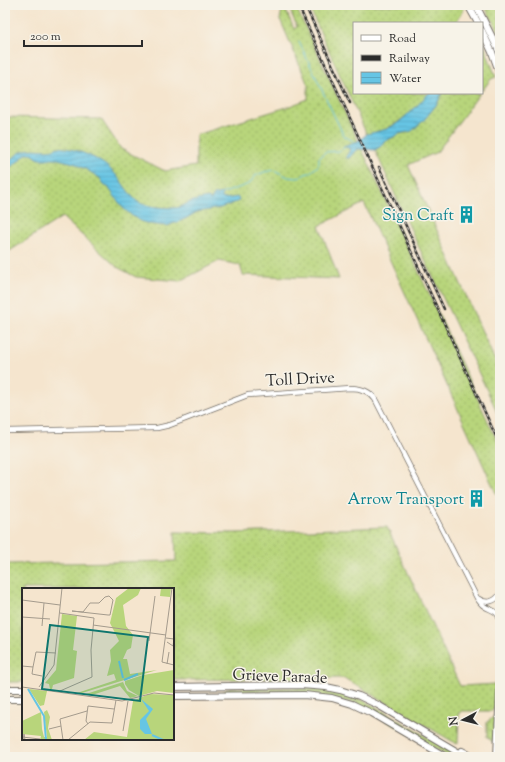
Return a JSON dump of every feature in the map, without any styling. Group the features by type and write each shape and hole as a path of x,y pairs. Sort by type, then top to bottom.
{"main road":[{"path":"468,5 481,22"},
{"path":"476,5 481,22"},
{"path":"483,25 500,53"},
{"path":"483,33 495,58 500,74"},
{"path":"497,757 500,686 500,618"},
{"name":"Grieve Parade","path":"174,687 301,685 326,687 350,693 369,701 415,726 430,732 459,751"},
{"path":"5,690 22,689"},
{"name":"Grieve Parade","path":"174,696 304,695 332,698 352,704 371,713 446,757"},
{"path":"5,699 22,699"},
{"path":"459,751 466,757"},
{"path":"459,751 473,757"}],"street":[{"name":"Toll Drive","path":"5,431 157,428 170,425 248,395 361,389 370,393 375,399 477,598 483,605 497,613 500,625"},
{"path":"477,598 488,602 495,600 500,594"}],"green space":[{"path":"288,5 295,5 500,447 500,495 496,493 364,203 319,226 339,279 243,275 240,265 219,261 180,281 136,277 117,267 62,217 5,254 5,117 101,119 121,149 165,171 196,166 196,135 308,99 308,85 280,19 284,6 294,29 297,27"},
{"path":"308,5 464,5 465,7 457,22 353,22 353,94 428,94 416,107 398,122 386,129 367,135"},
{"path":"484,5 500,5 500,34"},
{"path":"483,43 496,77 491,79 483,90"},
{"path":"442,94 479,94 437,152 408,165 500,372 500,421 494,405 414,237 375,150 384,142 399,134 407,132 427,116 437,104"},
{"path":"387,527 460,686 496,684 496,706 492,711 462,711 459,713 457,744 344,678 174,680 174,588 22,588 22,682 5,682 5,564 176,561 175,532 235,533"},
{"path":"231,688 313,688 335,691 362,700 374,706 461,757 450,757 356,703 268,691 224,692 225,690"},
{"path":"495,716 494,743 487,737 487,722"}],"water":[{"path":"428,94 442,94 437,104 424,120 412,131 399,134 384,142 375,150 357,149 349,158 346,158 350,149 343,146 358,141 367,134 387,129 399,122"},
{"path":"58,147 74,150 98,160 117,176 138,202 144,205 175,208 196,200 208,198 211,200 214,195 222,193 223,199 238,197 239,201 220,208 197,212 185,219 167,226 149,224 140,221 123,208 100,178 74,163 58,159 39,159 32,154 26,154 14,165 5,169 6,162 23,151 30,149 51,150"}],"waterway":[{"path":"299,42 344,136 357,143"},
{"path":"221,194 249,184 255,176 264,172 274,170 288,177 301,177 318,166 319,158 325,152 339,151 345,147"}],"railway":[{"path":"298,5 500,445"},
{"path":"305,5 350,103"},
{"path":"379,167 444,309"}],"place":[{"name":"Sign Craft","path":"467,214"},
{"name":"Arrow Transport","path":"477,498"}]}
